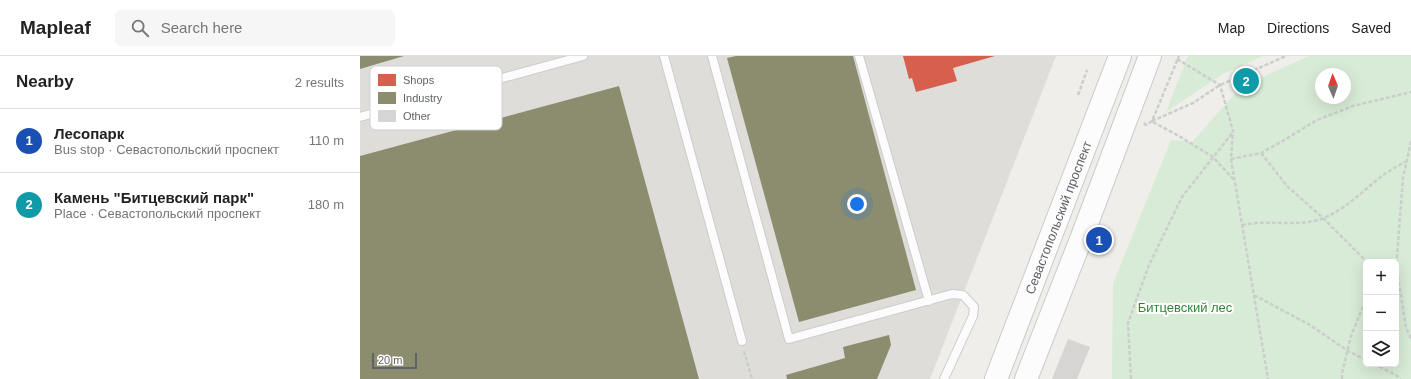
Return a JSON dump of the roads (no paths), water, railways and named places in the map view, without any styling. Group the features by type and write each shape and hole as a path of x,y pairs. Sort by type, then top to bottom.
{"main road":[{"name":"Севастопольский проспект","path":"996,379 1120,56"},
{"path":"1026,379 1083,234 1150,56"}],"lane":[{"path":"502,78 583,56"},
{"path":"664,56 742,341"},
{"path":"712,56 789,339 952,294 963,295 974,307 972,316 944,379"},
{"path":"860,56 929,301"},
{"path":"360,117 370,114"}],"place":[{"name":"Камень \"Битцевский парк\"","path":"1246,81"},
{"name":"Лесопарк","path":"1099,240"}],"park label":[{"name":"Битцевский лес","path":"1185,307"}]}
